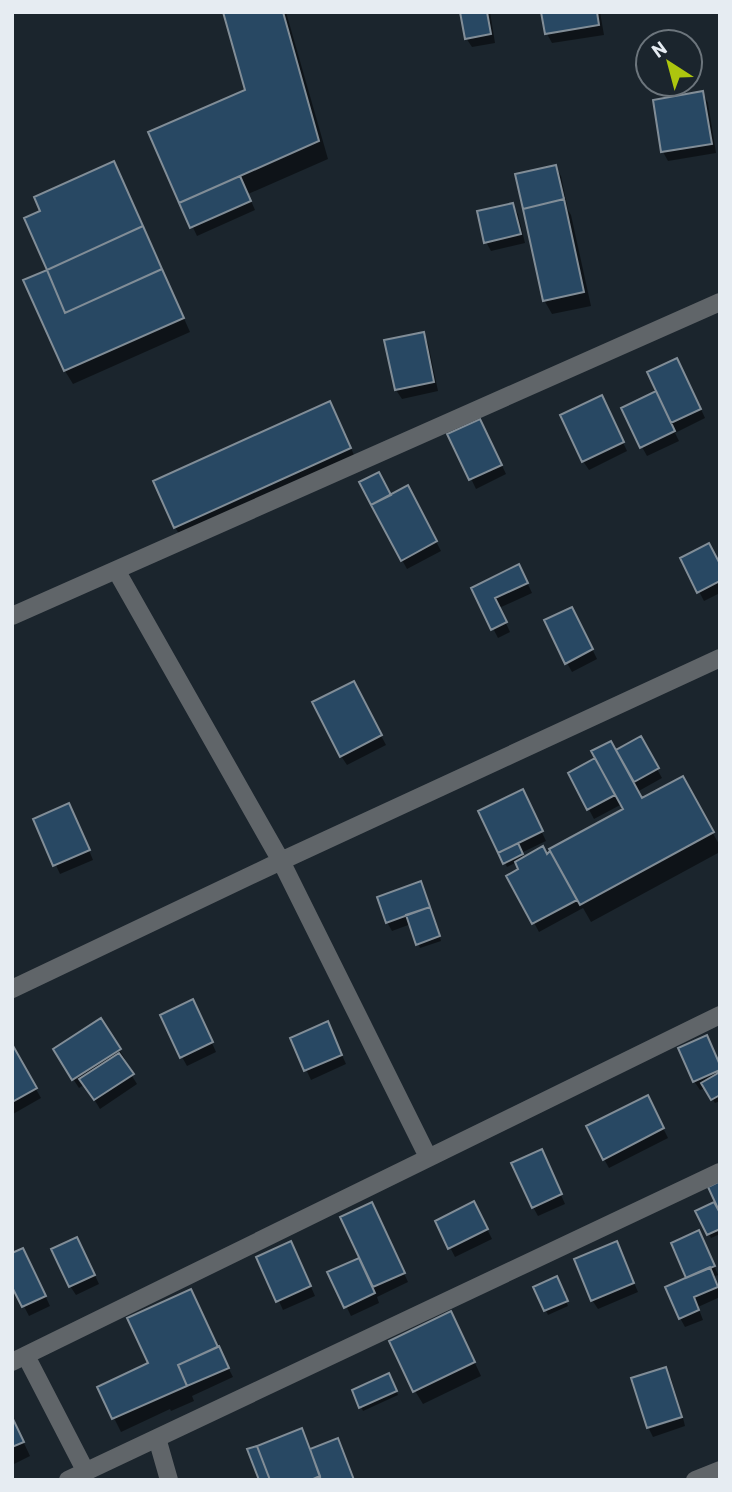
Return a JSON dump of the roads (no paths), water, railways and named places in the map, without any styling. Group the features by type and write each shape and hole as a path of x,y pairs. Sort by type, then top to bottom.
{"street":[{"path":"12,616 720,302"},
{"path":"116,569 281,861 428,1157"},
{"path":"12,989 720,658"},
{"path":"86,1472 19,1359 720,1014"},
{"path":"68,1480 720,1172"},
{"path":"157,1438 169,1480"},
{"path":"695,1480 720,1469"}]}
